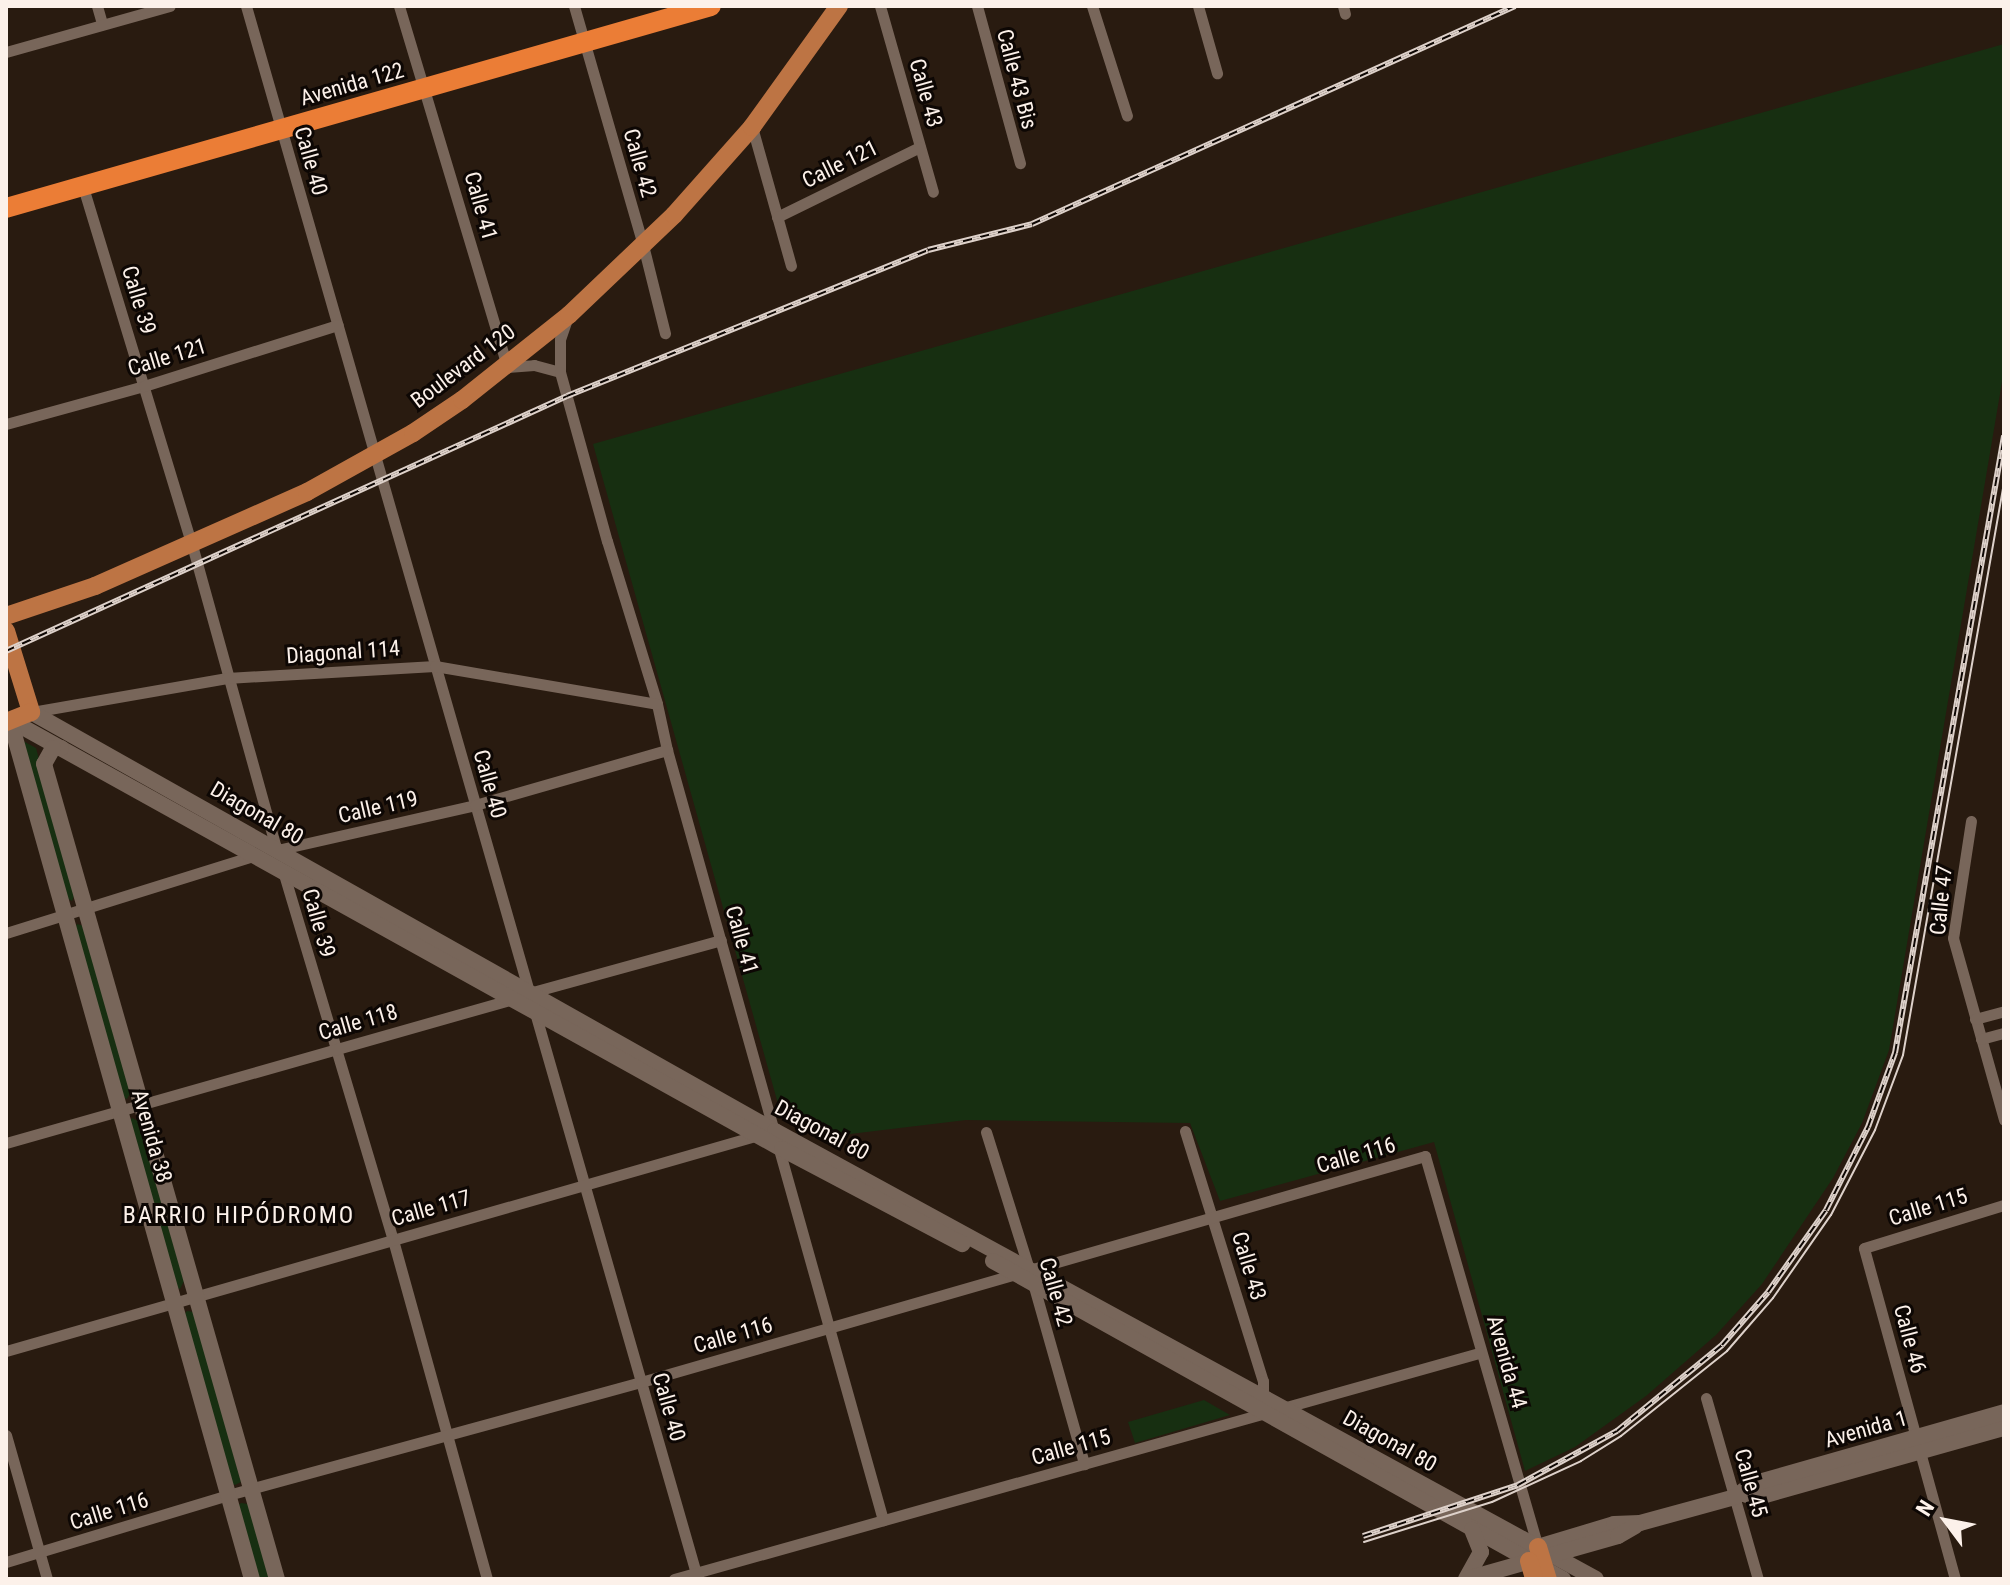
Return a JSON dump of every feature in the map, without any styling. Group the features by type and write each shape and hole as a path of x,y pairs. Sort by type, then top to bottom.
{"highway":[{"name":"Avenida 122","path":"6,208 584,42 681,10 711,6"}],"main road":[{"name":"Boulevard 120","path":"6,616 95,586 307,492 438,417 507,367 569,315 643,245 752,127 839,6"},
{"path":"6,631 31,712 7,716"},
{"name":"Diagonal 80","path":"31,712 775,1131 1263,1414 1472,1530 1544,1566 1596,1579"},
{"name":"Diagonal 80","path":"7,716 782,1149 1264,1396 1544,1566"},
{"name":"Avenida 38","path":"7,716 252,1579"},
{"name":"Avenida 38","path":"61,748 53,748 44,764 277,1579"},
{"name":"Avenida 1","path":"1918,1444 2004,1412"},
{"name":"Avenida 1","path":"1467,1579 1544,1566 1614,1524 1640,1523 1739,1495 1752,1484 1918,1444 2004,1428"},
{"path":"1467,1579 1481,1552 1472,1530"}],"street":[{"path":"97,6 102,24"},
{"path":"6,52 170,6"},
{"name":"Calle 40","path":"246,6 696,1573"},
{"name":"Calle 41","path":"399,6 426,87 507,367"},
{"name":"Calle 42","path":"574,6 665,333"},
{"name":"Calle 43","path":"880,6 933,192"},
{"name":"Calle 43 Bis","path":"977,6 1020,163"},
{"path":"1092,6 1127,116"},
{"path":"1198,6 1217,73"},
{"path":"752,127 791,266"},
{"name":"Calle 121","path":"777,217 920,147"},
{"name":"Calle 39","path":"83,187 192,545 227,678 393,1240 487,1579"},
{"name":"Calle 41","path":"569,315 560,339 560,372 657,704 667,750 832,1327 883,1520"},
{"name":"Calle 121","path":"6,424 144,386 338,325"},
{"path":"507,367 534,365 560,372"},
{"name":"Diagonal 114","path":"31,712 227,678 435,666 657,704"},
{"name":"Calle 119","path":"6,933 255,855 475,805 667,750"},
{"name":"Calle 47","path":"1971,821 1953,938 2004,1120"},
{"name":"Calle 118","path":"6,1143 721,940"},
{"path":"1975,1019 2004,1011"},
{"path":"1981,1039 2004,1033"},
{"name":"Calle 117","path":"6,1351 775,1131"},
{"name":"Calle 43","path":"1185,1131 1263,1381 1263,1414"},
{"name":"Calle 42","path":"986,1132 1084,1464"},
{"name":"Calle 116","path":"6,1562 228,1495 1026,1275 1425,1156"},
{"name":"Avenida 44","path":"1425,1156 1479,1353 1544,1566"},
{"name":"Calle 115","path":"1864,1248 2004,1205"},
{"name":"Calle 46","path":"1864,1248 1955,1579"},
{"name":"Calle 115","path":"674,1579 1479,1353"},
{"name":"Calle 45","path":"1706,1398 1739,1495 1758,1579"},
{"path":"6,1435 47,1579"}],"green space":[{"path":"2004,44 2004,370 1889,1050 1862,1123 1833,1178 1762,1284 1716,1335 1646,1396 1575,1447 1525,1471 1434,1142 1220,1201 1190,1123 966,1120 817,1138 782,1118 593,444"},
{"path":"23,741 36,748 75,894 72,901 65,897"},
{"path":"77,924 84,926 131,1092 127,1099 119,1096 74,930"},
{"path":"132,1118 138,1121 184,1281 180,1289 172,1285 127,1124"},
{"path":"187,1311 194,1312 241,1482 235,1485 229,1482 182,1317"},
{"path":"1204,1400 1230,1415 1135,1443 1128,1422"},
{"path":"241,1503 248,1504 270,1579 257,1579 236,1507"}],"tram line":[{"path":"1364,1542 1492,1502 1581,1461 1621,1436 1727,1351 1773,1298 1831,1215 1875,1130 1903,1055 2004,483"}],"railway":[{"path":"6,651 567,396 928,250 1032,224 1515,6"},
{"path":"1363,1536 1518,1485 1617,1431 1722,1345 1768,1292 1826,1210 1868,1127 1895,1053 2004,436"}],"district":[{"name":"BARRIO HIPÓDROMO","path":"239,1216"}]}
